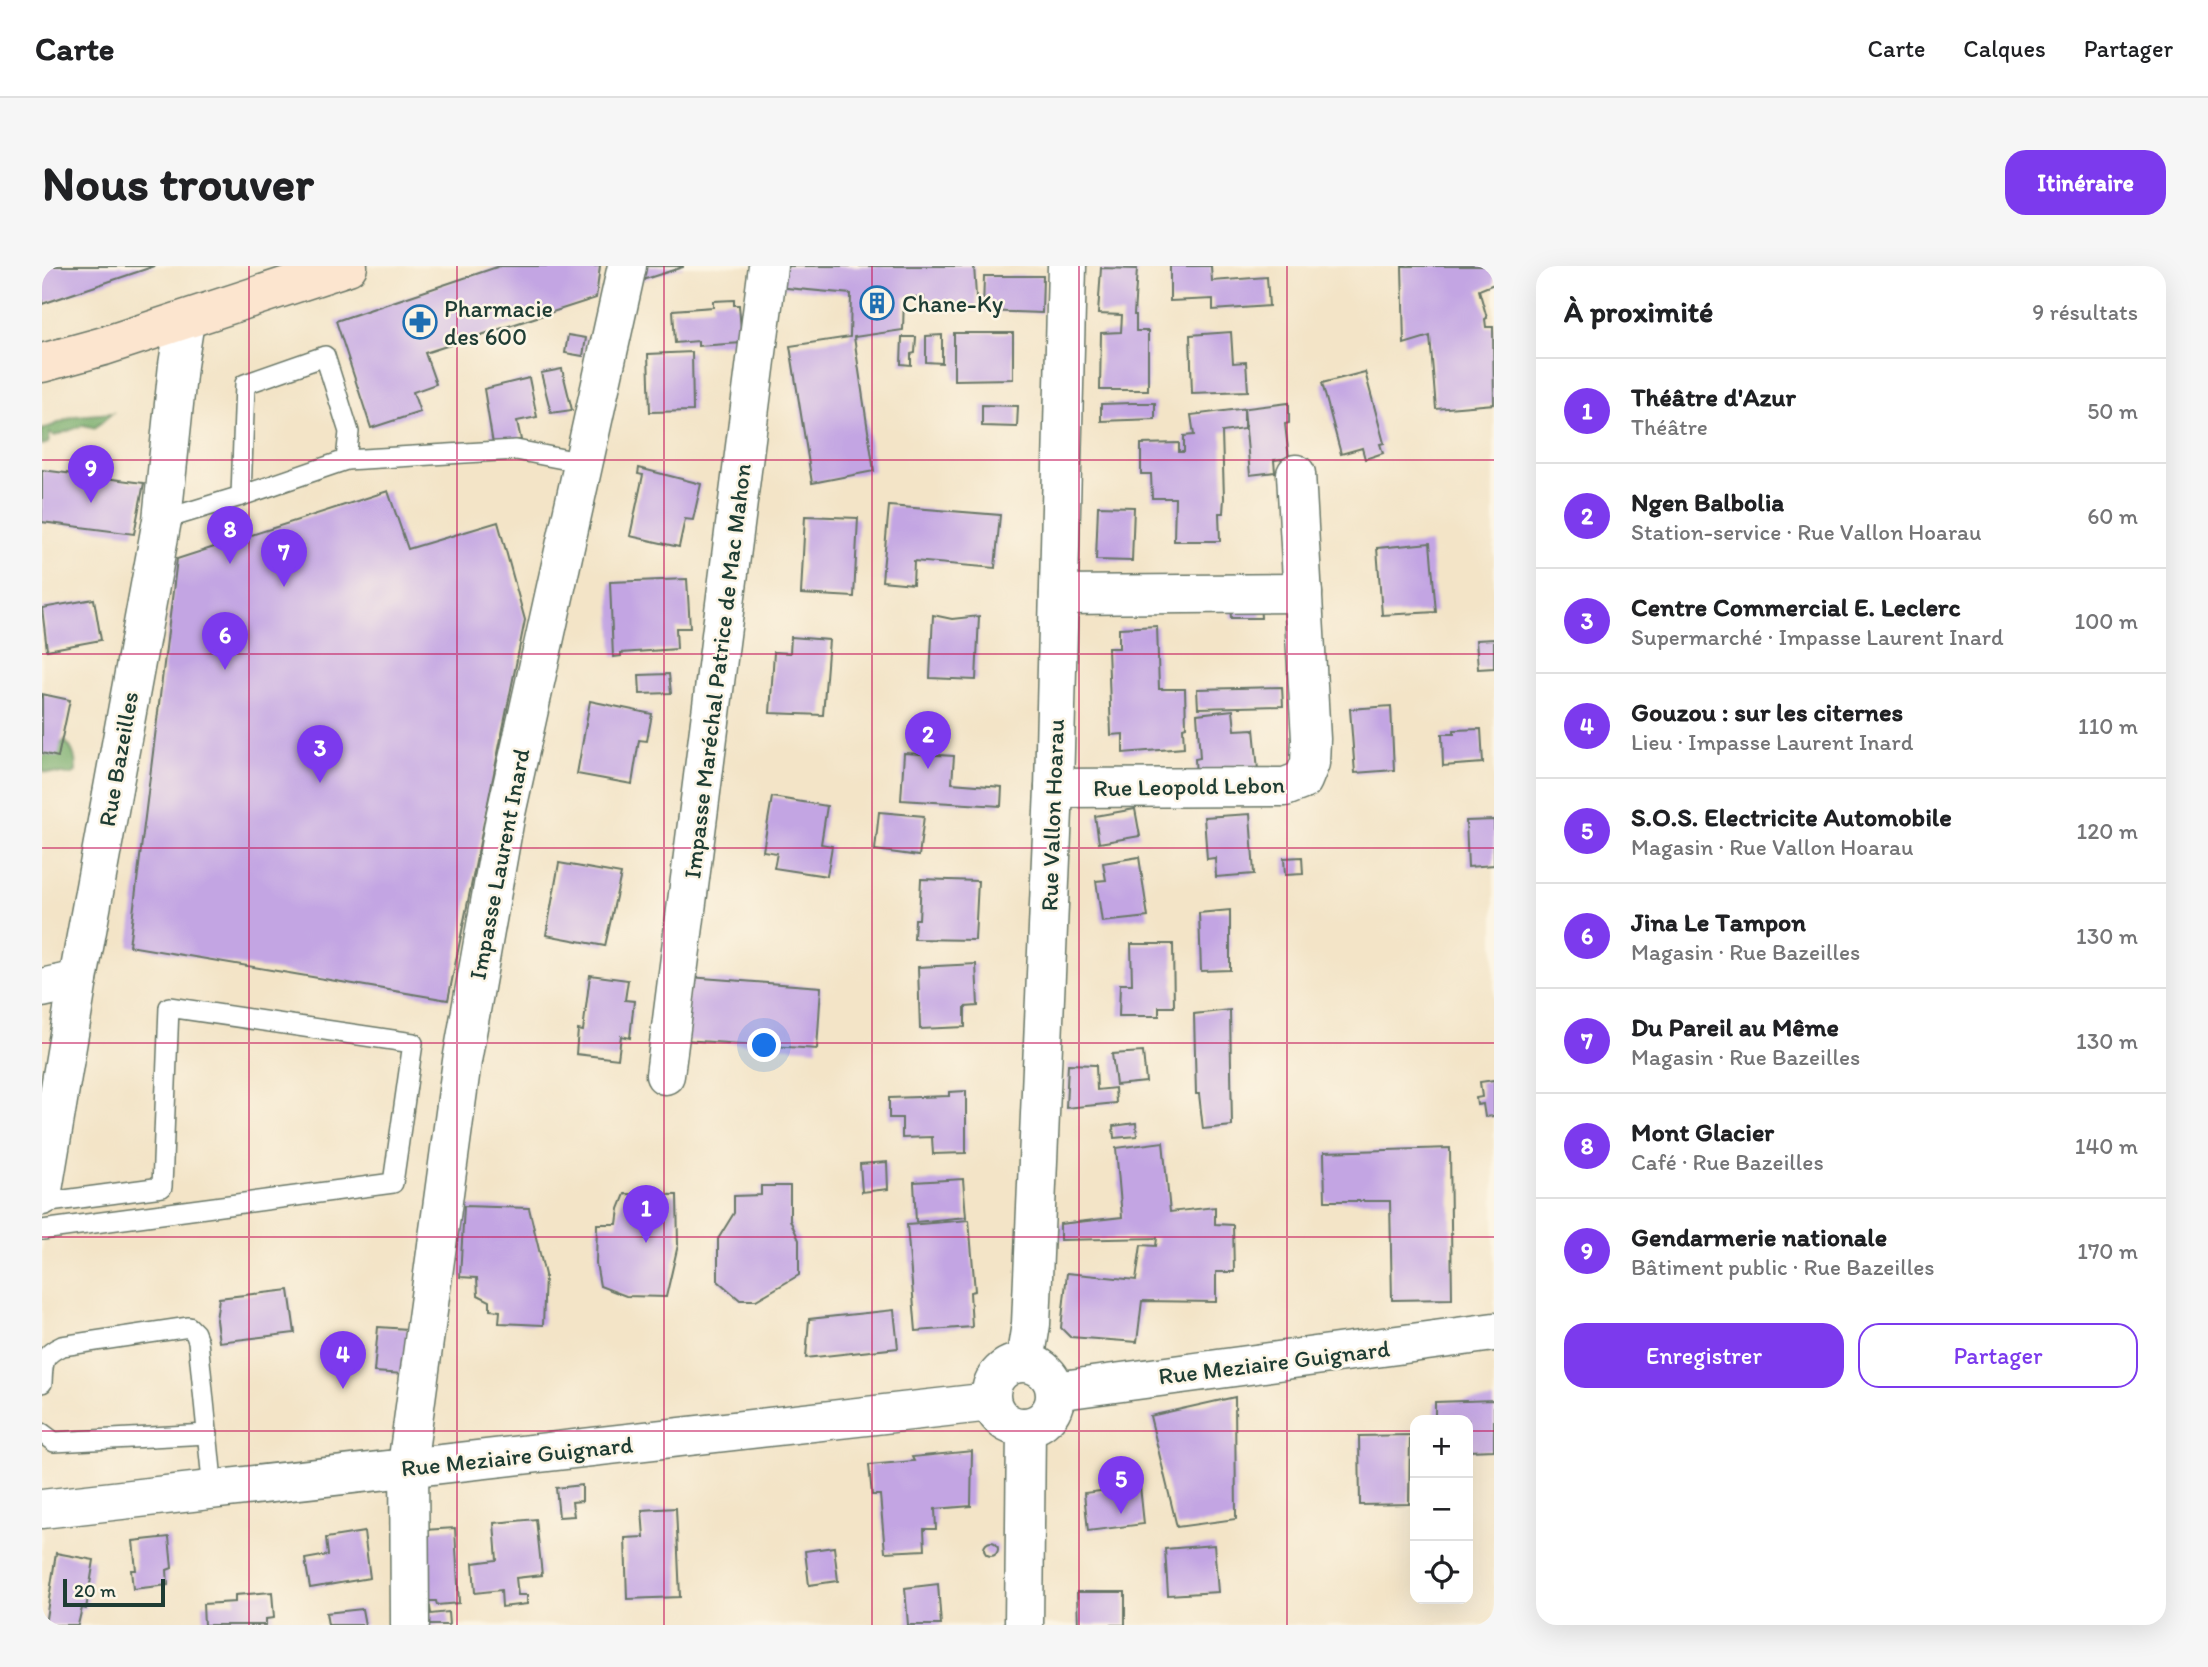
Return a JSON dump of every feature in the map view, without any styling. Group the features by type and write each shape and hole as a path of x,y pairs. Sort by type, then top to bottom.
{"main road":[{"path":"42,363 185,321 348,266"}],"street":[{"name":"Impasse Laurent Inard","path":"410,1625 409,1451 462,1061 505,818 626,266"},
{"name":"Impasse Maréchal Patrice de Mac Mahon","path":"665,1076 768,266"},
{"name":"Rue Vallon Hoarau","path":"1025,1362 1031,1324 1054,788 1067,266"},
{"name":"Rue Bazeilles","path":"42,1196 60,984 162,520 185,321"},
{"name":"Rue Leopold Lebon","path":"1054,788 1285,787 1303,780 1310,764 1311,739 1296,474"},
{"path":"1059,595 1303,593"},
{"name":"Rue Meziaire Guignard","path":"1055,1391 1494,1332"},
{"path":"1025,1362 1042,1368 1049,1375 1055,1391 1054,1405 1048,1415 1040,1423 1026,1427 1007,1424 999,1417 991,1402 991,1386 1002,1369 1012,1364 1025,1362"},
{"name":"Rue Meziaire Guignard","path":"42,1508 991,1402"},
{"path":"1024,1625 1026,1427"}],"lane":[{"path":"241,496 245,384 325,356 349,432 346,460"},
{"path":"162,520 346,460 516,450 584,463"},
{"path":"42,1203 162,1187 169,1007 413,1043 393,1183 42,1230"},
{"path":"42,1383 44,1358 49,1351 62,1346 189,1327 198,1341 213,1491"},
{"path":"42,1433 54,1442 208,1434"}],"green space":[{"path":"112,413 95,428 84,425 55,436 50,433 48,443 42,445 42,430 75,416"},
{"path":"65,741 74,755 76,772 70,775 45,772 42,769 42,757"}],"building":[{"path":"42,266 155,266 42,304"},
{"path":"500,266 600,266 596,298 425,353 436,384 413,392 420,412 371,428 336,321"},
{"path":"636,266 683,266 683,267 633,283"},
{"path":"779,266 974,266 977,311 924,309 924,297 904,297 903,330 854,337 874,471 812,483 790,346 850,337 851,294 776,287"},
{"path":"1170,266 1211,266 1212,281 1267,277 1269,306 1213,310 1213,299 1170,301"},
{"path":"1402,266 1494,266 1494,284 1479,290 1487,318 1486,327 1493,327 1494,404 1436,409 1430,336 1404,344"},
{"path":"1101,268 1137,269 1134,315 1136,331 1148,331 1148,390 1100,390 1101,333 1121,332 1122,315 1098,314"},
{"path":"984,276 1043,276 1042,313 983,311"},
{"path":"734,300 734,305 739,305 742,343 698,346 698,341 675,343 673,310 713,307 713,301"},
{"path":"1231,332 1233,363 1246,362 1248,391 1192,393 1190,335"},
{"path":"954,333 1013,333 1013,379 954,380"},
{"path":"568,335 586,338 583,356 565,353"},
{"path":"942,335 942,363 926,362 926,336"},
{"path":"902,337 916,337 911,365 901,364"},
{"path":"692,352 693,411 650,412 648,354"},
{"path":"562,369 572,410 551,413 541,373"},
{"path":"1365,372 1384,443 1380,444 1383,453 1365,459 1362,448 1341,454 1322,383"},
{"path":"529,378 537,417 517,421 521,440 493,444 484,389"},
{"path":"1155,403 1155,419 1101,421 1101,404"},
{"path":"1289,403 1289,423 1285,424 1289,458 1274,460 1275,472 1250,475 1244,409"},
{"path":"982,405 1018,406 1017,427 982,426"},
{"path":"1244,409 1244,429 1222,432 1224,498 1223,513 1219,513 1220,541 1174,541 1175,498 1152,498 1151,474 1141,474 1141,444 1179,443 1179,452 1184,452 1184,436 1194,435 1191,415"},
{"path":"639,468 701,484 693,520 685,519 679,547 630,536 643,475 638,474"},
{"path":"42,470 144,483 134,534 42,522"},
{"path":"388,491 408,549 498,522 525,620 448,1000 129,946 177,559"},
{"path":"889,506 1000,515 995,568 914,561 913,584 882,581"},
{"path":"1098,506 1134,507 1132,561 1096,560"},
{"path":"805,516 858,518 854,597 801,594"},
{"path":"1430,543 1436,612 1382,615 1377,548"},
{"path":"687,579 690,628 676,628 677,649 621,653 621,656 613,657 610,582"},
{"path":"94,599 101,640 47,650 42,608"},
{"path":"1230,603 1260,603 1261,618 1231,618"},
{"path":"933,615 952,619 979,616 976,680 930,678"},
{"path":"1157,626 1159,689 1185,689 1184,748 1123,753 1123,734 1111,735 1108,648 1119,648 1119,628"},
{"path":"791,637 829,640 823,715 770,713 774,652 790,653"},
{"path":"1494,639 1494,668 1478,669 1476,640"},
{"path":"669,674 671,693 640,694 639,675"},
{"path":"1282,687 1283,706 1198,708 1197,689"},
{"path":"42,694 70,700 58,757 42,753"},
{"path":"590,701 652,714 647,741 639,740 632,784 577,774"},
{"path":"1391,706 1394,770 1355,773 1350,709"},
{"path":"1233,710 1235,730 1254,729 1258,770 1196,775 1195,759 1200,758 1197,714"},
{"path":"1481,729 1483,763 1443,766 1442,734 1454,734 1454,730"},
{"path":"904,753 954,756 952,783 1002,787 1001,806 901,800"},
{"path":"772,797 827,806 821,844 832,846 827,876 774,868 777,853 763,851"},
{"path":"1135,809 1140,836 1099,843 1095,816"},
{"path":"879,812 924,816 919,856 875,850"},
{"path":"1250,814 1254,874 1216,877 1215,858 1207,859 1204,817"},
{"path":"1494,820 1494,865 1468,867 1466,821"},
{"path":"1139,857 1148,917 1102,922 1096,881 1106,880 1103,863"},
{"path":"1302,857 1303,874 1285,875 1284,858"},
{"path":"559,863 621,874 605,946 546,935"},
{"path":"921,879 978,881 975,940 914,939 915,919 919,919"},
{"path":"1230,910 1230,970 1201,971 1199,913"},
{"path":"1131,944 1173,944 1174,1007 1159,1007 1159,1016 1119,1016 1120,984 1132,984"},
{"path":"976,964 978,1006 965,1007 965,1027 920,1029 918,967"},
{"path":"590,975 628,980 625,1000 634,1001 630,1038 621,1036 618,1059 576,1054 578,1030 583,1031"},
{"path":"689,977 821,987 817,1049 684,1040"},
{"path":"1230,1010 1232,1126 1203,1129 1199,1094 1196,1094 1194,1014"},
{"path":"1143,1052 1146,1082 1116,1085 1112,1054"},
{"path":"1068,1064 1096,1065 1097,1090 1115,1088 1116,1103 1066,1108"},
{"path":"1494,1080 1494,1116 1485,1117 1483,1104 1477,1105 1476,1098 1482,1097 1480,1082"},
{"path":"966,1091 966,1153 933,1154 932,1137 902,1138 902,1118 889,1118 889,1098 949,1096 949,1092"},
{"path":"1136,1123 1137,1136 1114,1138 1113,1126"},
{"path":"1163,1142 1170,1212 1215,1207 1215,1224 1233,1225 1234,1272 1216,1272 1216,1302 1142,1301 1137,1342 1070,1337 1061,1328 1067,1273 1136,1280 1141,1245 1156,1246 1157,1238 1060,1240 1060,1224 1122,1217 1116,1148"},
{"path":"1450,1148 1452,1299 1392,1300 1390,1201 1325,1201 1324,1152"},
{"path":"887,1162 888,1189 862,1192 860,1164"},
{"path":"963,1179 966,1217 916,1222 914,1182"},
{"path":"761,1186 790,1186 790,1220 799,1240 799,1275 756,1300 740,1300 718,1281 718,1239 734,1213 734,1196 761,1195"},
{"path":"625,1194 677,1195 678,1245 666,1297 626,1296 600,1286 596,1263 597,1224 617,1224"},
{"path":"464,1206 529,1208 545,1275 543,1325 499,1323 500,1311 490,1310 490,1301 478,1295 477,1278 460,1277"},
{"path":"969,1220 975,1291 970,1292 972,1327 916,1331 907,1225"},
{"path":"289,1290 295,1333 219,1342 216,1320 219,1298"},
{"path":"894,1310 898,1348 806,1358 809,1319"},
{"path":"378,1327 408,1329 404,1374 374,1372"},
{"path":"1235,1397 1236,1519 1177,1527 1150,1416"},
{"path":"1494,1400 1494,1450 1473,1451 1473,1415 1435,1415 1435,1402"},
{"path":"1410,1435 1409,1504 1360,1505 1359,1436"},
{"path":"972,1451 971,1506 935,1509 936,1529 924,1529 925,1550 885,1552 880,1495 872,1495 869,1465 914,1461 912,1457"},
{"path":"582,1485 582,1501 572,1502 574,1516 559,1517 556,1488"},
{"path":"1140,1486 1144,1524 1088,1531 1084,1493"},
{"path":"676,1508 680,1597 627,1599 625,1538 644,1537 642,1510"},
{"path":"536,1519 542,1575 516,1578 518,1595 527,1595 527,1604 502,1607 501,1590 475,1593 473,1563 497,1560 494,1523"},
{"path":"455,1528 459,1603 437,1605 436,1601 428,1601 424,1530"},
{"path":"364,1532 370,1578 310,1588 305,1559 328,1555 326,1538"},
{"path":"169,1537 172,1568 167,1570 168,1585 133,1589 131,1570 136,1570 133,1541"},
{"path":"991,1542 996,1544 996,1554 991,1556 986,1554 984,1549 986,1544"},
{"path":"1214,1545 1218,1592 1168,1595 1165,1549"},
{"path":"834,1547 838,1581 809,1585 805,1551"},
{"path":"56,1553 94,1560 86,1609 82,1608 78,1625 45,1625"},
{"path":"938,1584 941,1625 908,1625 905,1588"},
{"path":"272,1592 274,1618 266,1619 266,1625 204,1625 203,1604 235,1602 235,1595"},
{"path":"1077,1592 1125,1592 1125,1625 1078,1625"},
{"path":"430,1607 431,1614 448,1612 449,1625 419,1625 417,1609"},
{"path":"362,1609 365,1625 328,1625 326,1613"}],"place":[{"name":"Chane-Ky","path":"877,303"},
{"name":"Pharmacie des 600","path":"420,322"},
{"name":"Gendarmerie nationale","path":"91,503"},
{"name":"Mont Glacier","path":"230,564"},
{"name":"Du Pareil au Même","path":"284,587"},
{"name":"Jina Le Tampon","path":"225,670"},
{"name":"Ngen Balbolia","path":"928,769"},
{"name":"Centre Commercial E. Leclerc","path":"320,783"},
{"name":"Théâtre d'Azur","path":"646,1243"},
{"name":"Gouzou : sur les citernes","path":"343,1389"},
{"name":"S.O.S. Electricite Automobile","path":"1121,1514"}]}
